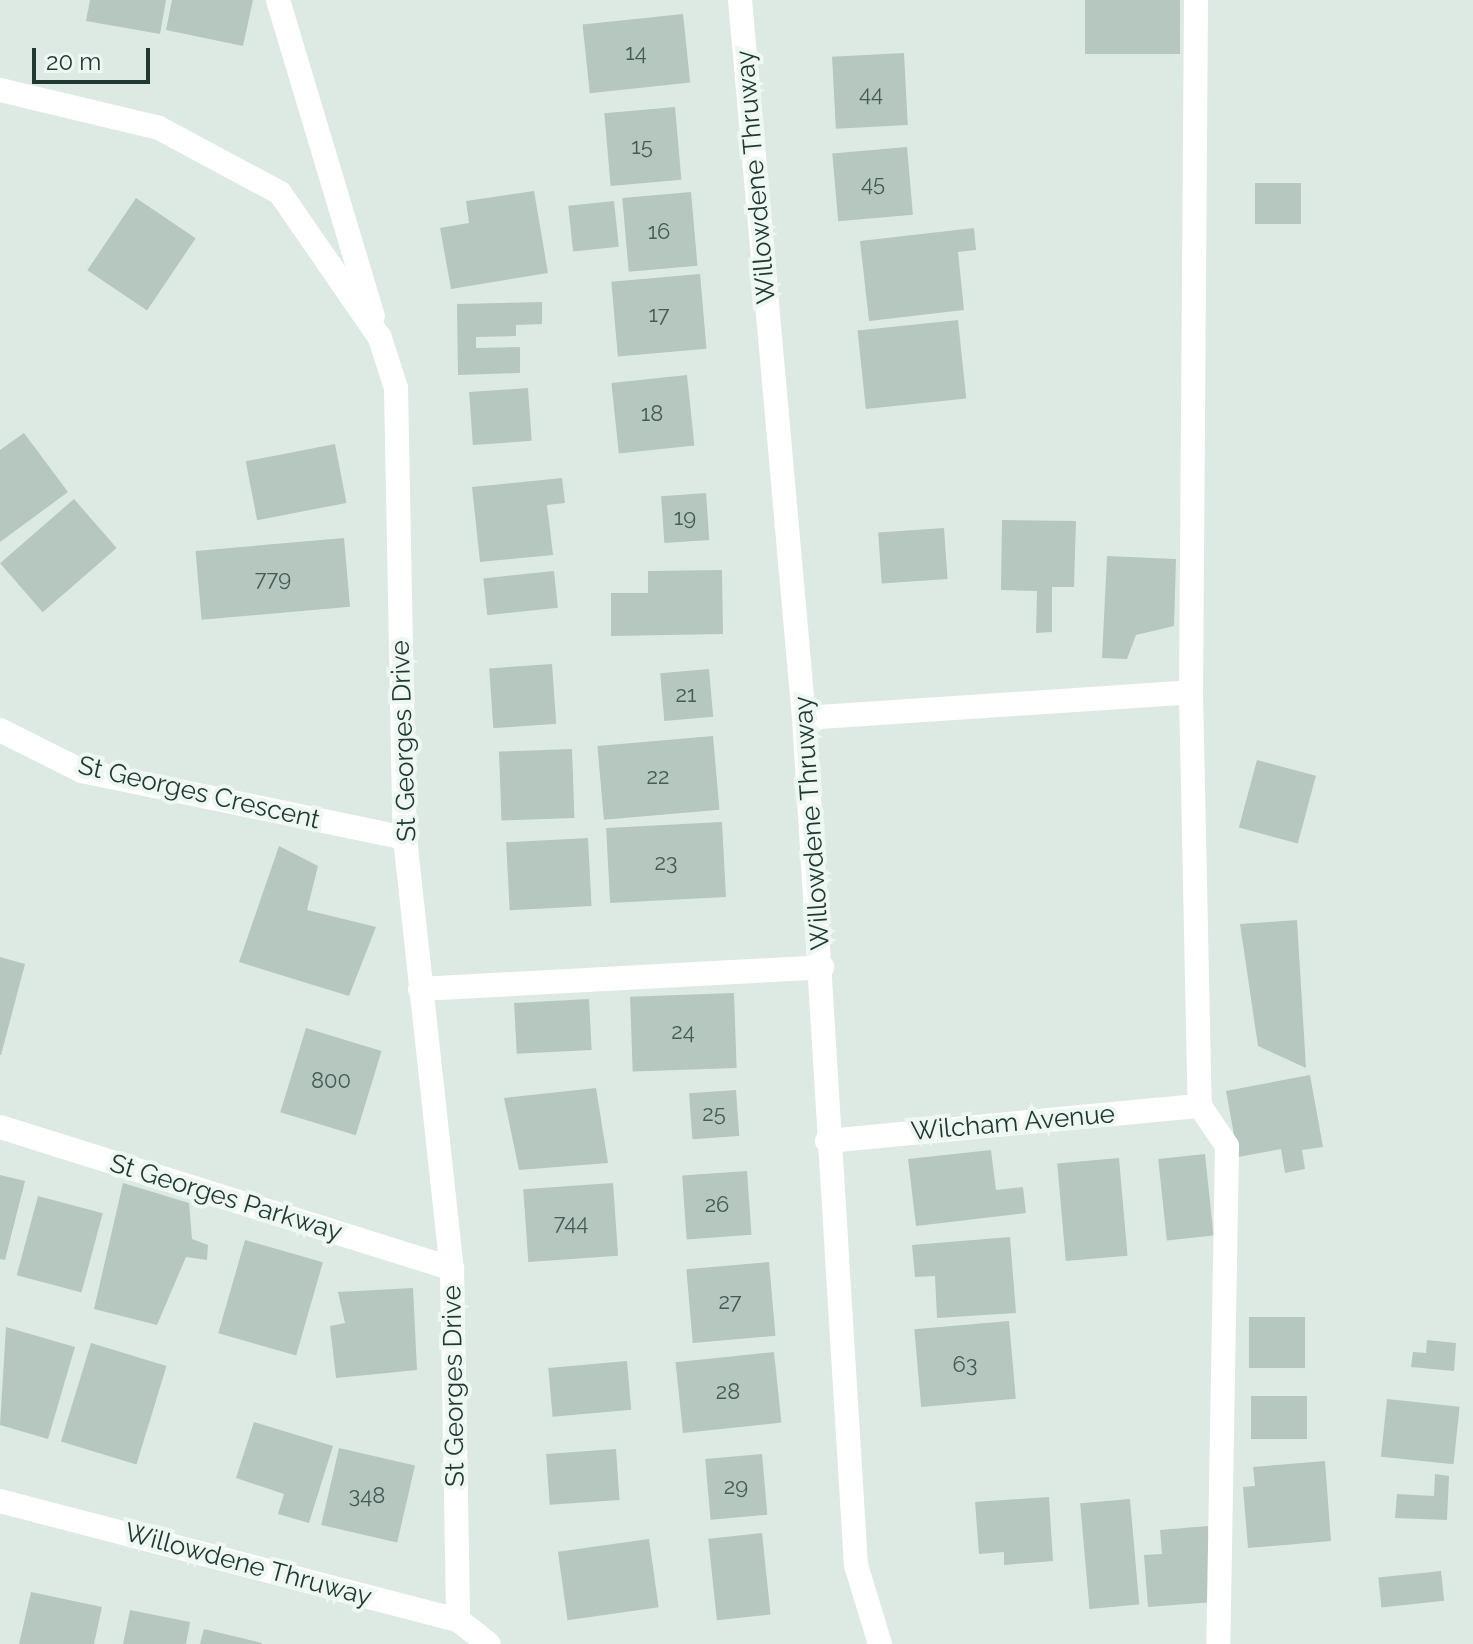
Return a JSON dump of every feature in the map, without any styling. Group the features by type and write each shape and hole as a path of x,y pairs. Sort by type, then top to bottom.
{"street":[{"path":"278,0 380,338"},
{"name":"Willowdene Thruway","path":"740,0 804,718 822,967 827,1141 856,1565 879,1644"},
{"path":"1196,0 1191,692 1200,1106 1227,1146 1218,1644"},
{"name":"St Georges Drive","path":"0,90 159,128 280,193 380,338 396,388 405,838 452,1269 458,1620"},
{"path":"804,718 1191,692"},
{"name":"St Georges Crescent","path":"0,730 82,771 405,838"},
{"path":"420,989 822,967"},
{"name":"Wilcham Avenue","path":"827,1141 1200,1106"},
{"name":"St Georges Parkway","path":"0,1127 452,1269"},
{"name":"Willowdene Thruway","path":"0,1501 458,1620 489,1644"}],"building":[{"path":"90,0 166,0 160,34 86,21"},
{"path":"172,0 253,0 243,46 166,30"},
{"path":"1085,0 1180,0 1180,54 1085,54"},
{"path":"683,14 690,83 590,93 583,25"},
{"path":"904,53 908,125 836,129 832,57"},
{"path":"675,107 681,180 611,186 604,113"},
{"path":"907,147 913,215 838,221 832,154"},
{"path":"1255,183 1301,183 1301,224 1255,224"},
{"path":"534,191 548,273 451,289 440,228 469,223 466,201"},
{"path":"691,192 697,266 629,272 622,198"},
{"path":"136,198 196,238 147,310 87,270"},
{"path":"614,201 619,247 573,252 568,206"},
{"path":"974,228 976,250 958,252 964,310 869,321 860,241"},
{"path":"700,274 707,349 618,356 611,282"},
{"path":"542,302 542,324 516,325 516,336 476,337 476,348 520,347 520,373 458,375 457,304"},
{"path":"958,320 966,399 866,409 858,331"},
{"path":"687,375 694,446 619,454 611,383"},
{"path":"528,388 532,441 473,445 469,392"},
{"path":"24,433 68,492 0,542 0,450"},
{"path":"335,444 346,503 257,520 246,461"},
{"path":"562,478 565,503 547,505 553,555 480,562 472,487"},
{"path":"706,493 709,540 664,543 661,496"},
{"path":"74,499 117,548 43,612 0,563"},
{"path":"1002,520 1076,521 1074,587 1052,587 1052,632 1036,633 1037,591 1001,590"},
{"path":"944,528 948,579 882,583 878,533"},
{"path":"344,538 350,607 202,620 196,551"},
{"path":"1107,556 1176,559 1174,626 1136,635 1127,659 1102,658"},
{"path":"722,570 723,634 611,636 611,593 648,593 648,571"},
{"path":"554,571 558,608 487,615 483,578"},
{"path":"552,664 556,724 493,728 489,668"},
{"path":"709,669 713,717 664,721 660,673"},
{"path":"713,736 719,810 604,820 597,746"},
{"path":"572,749 574,818 501,821 499,752"},
{"path":"1257,760 1316,776 1298,843 1239,828"},
{"path":"722,822 726,897 610,903 606,828"},
{"path":"588,838 592,906 510,910 506,842"},
{"path":"279,846 318,866 307,910 376,927 349,996 239,962"},
{"path":"1297,920 1306,1068 1258,1046 1240,924"},
{"path":"0,957 25,964 1,1055 0,1055"},
{"path":"734,993 737,1068 633,1072 630,997"},
{"path":"589,999 592,1050 517,1054 514,1003"},
{"path":"306,1028 382,1051 356,1135 280,1112"},
{"path":"1310,1075 1323,1147 1302,1150 1305,1169 1285,1173 1281,1149 1238,1157 1226,1091"},
{"path":"596,1088 608,1163 519,1170 504,1098"},
{"path":"736,1090 739,1136 692,1139 689,1093"},
{"path":"991,1150 996,1190 1023,1187 1026,1213 916,1226 908,1159"},
{"path":"1205,1154 1214,1236 1167,1240 1158,1159"},
{"path":"1119,1158 1128,1256 1066,1261 1057,1163"},
{"path":"747,1171 751,1235 687,1239 682,1176"},
{"path":"0,1175 25,1181 5,1260 0,1259"},
{"path":"123,1183 189,1203 192,1239 208,1245 207,1260 186,1257 157,1325 94,1309"},
{"path":"613,1183 618,1256 528,1262 523,1189"},
{"path":"38,1196 103,1213 81,1293 17,1275"},
{"path":"1010,1237 1016,1313 937,1318 935,1276 915,1277 912,1245"},
{"path":"245,1240 323,1262 296,1356 218,1333"},
{"path":"769,1262 775,1336 693,1343 686,1269"},
{"path":"413,1288 417,1370 336,1378 330,1326 345,1323 338,1292"},
{"path":"1249,1317 1305,1317 1305,1368 1249,1368"},
{"path":"1009,1321 1016,1399 921,1407 914,1329"},
{"path":"6,1327 75,1347 48,1439 0,1425"},
{"path":"1427,1340 1456,1343 1454,1371 1411,1367 1413,1352 1426,1353"},
{"path":"91,1343 167,1366 136,1465 61,1441"},
{"path":"774,1352 781,1423 683,1433 676,1362"},
{"path":"627,1361 631,1410 553,1417 548,1368"},
{"path":"1251,1396 1307,1396 1307,1439 1251,1439"},
{"path":"1387,1399 1460,1407 1454,1464 1381,1457"},
{"path":"254,1422 333,1446 309,1523 278,1514 284,1494 236,1478"},
{"path":"339,1448 415,1466 397,1543 321,1525"},
{"path":"616,1449 620,1500 550,1505 546,1454"},
{"path":"762,1454 767,1515 711,1520 705,1459"},
{"path":"1325,1461 1331,1541 1248,1548 1243,1487 1255,1486 1253,1467"},
{"path":"1435,1474 1449,1476 1447,1520 1395,1518 1397,1494 1434,1496"},
{"path":"1049,1497 1053,1561 1004,1565 1004,1552 979,1554 975,1502"},
{"path":"1130,1499 1139,1605 1089,1609 1080,1503"},
{"path":"1208,1526 1214,1602 1148,1607 1144,1555 1162,1554 1160,1530"},
{"path":"762,1533 771,1615 717,1620 708,1539"},
{"path":"649,1539 659,1607 567,1620 558,1552"},
{"path":"1441,1571 1444,1601 1381,1607 1378,1578"},
{"path":"31,1592 102,1607 94,1644 19,1644"},
{"path":"130,1610 190,1622 186,1644 123,1644"},
{"path":"204,1629 262,1643 200,1644"}]}
